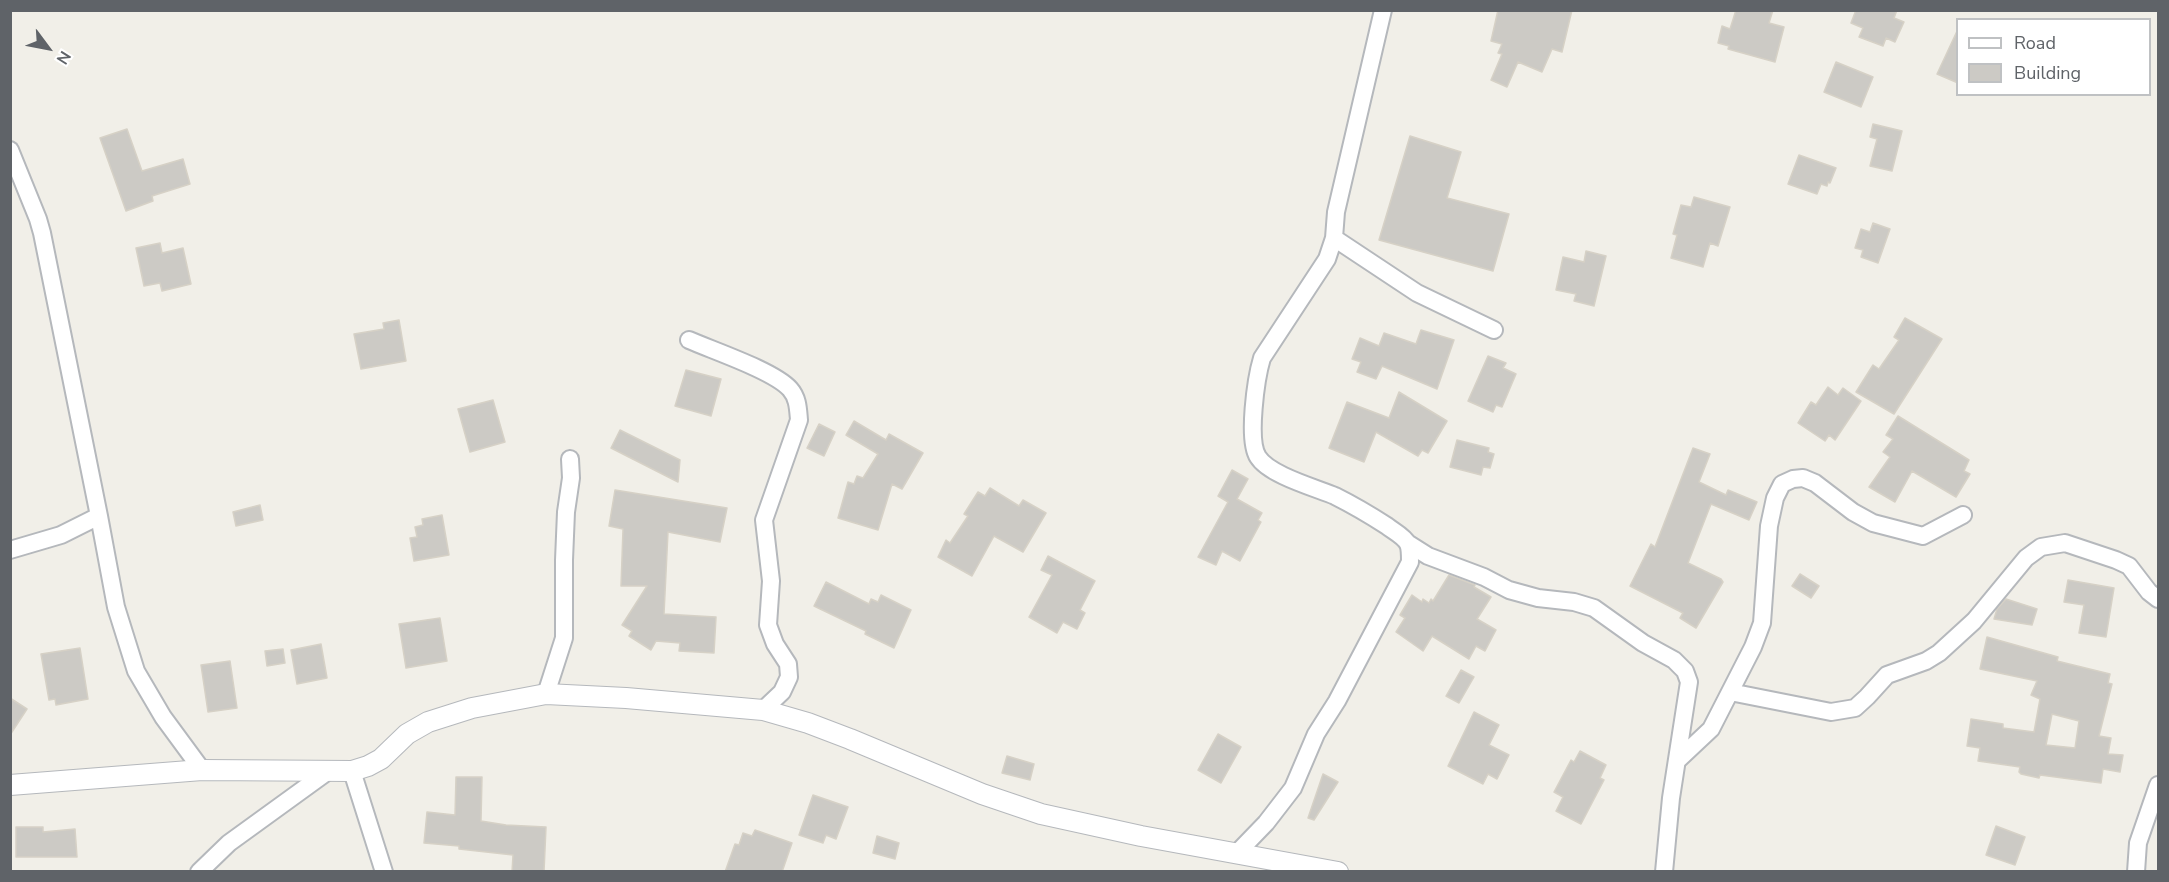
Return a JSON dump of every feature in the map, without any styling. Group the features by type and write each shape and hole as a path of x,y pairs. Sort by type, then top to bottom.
{"street":[{"path":"1383,10 1336,212 1334,238 1327,259 1262,358 1257,377 1252,442 1257,457 1265,465 1345,502 1398,534 1408,544 1428,556 1484,577 1509,590 1538,598 1574,602 1594,608 1643,643 1674,660 1685,671 1689,682 1671,798 1664,872"},
{"path":"10,150 40,226 116,607 136,671 163,717 202,770"},
{"path":"1334,238 1418,293 1494,330"},
{"path":"689,340 771,375 790,389 798,404 799,420 764,520 771,581 768,625 775,644 788,664 789,677 782,692 763,710"},
{"path":"546,694 564,638 564,560 566,512 571,478 570,459"},
{"path":"1678,759 1707,734 1753,647 1761,623 1769,526 1774,498 1782,484 1803,478 1815,483 1853,512 1873,523 1923,536 1963,514"},
{"path":"10,550 61,536 99,516"},
{"path":"1730,692 1831,712 1855,708 1868,698 1887,675 1926,661 1939,653 1974,621 2026,558 2041,547 2065,543 2116,560 2129,566 2149,592 2158,599"},
{"path":"1237,853 1266,823 1293,788 1316,734 1337,701 1410,562 1408,544"},
{"path":"10,785 202,770 352,771 381,759 407,734 428,722 472,708 546,694 627,698 763,710 808,723 982,795 1041,814 1338,872"},
{"path":"352,771 384,872"},
{"path":"199,872 229,843 327,772"},
{"path":"2136,872 2138,843 2157,794"}],"building":[{"path":"1498,10 1572,10 1562,52 1552,49 1542,72 1518,62 1507,87 1491,80 1502,54 1498,53 1502,44 1491,41"},
{"path":"1736,10 1773,10 1769,23 1784,27 1775,62 1728,49 1729,46 1718,43 1722,26 1730,29"},
{"path":"1856,10 1897,10 1894,18 1904,22 1895,42 1886,38 1883,46 1859,37 1863,28 1851,23"},
{"path":"1956,33 1956,82 1937,74"},
{"path":"1836,62 1873,77 1861,107 1824,92"},
{"path":"1873,124 1902,131 1892,171 1870,166 1877,139 1870,137"},
{"path":"127,129 142,171 183,159 190,184 152,196 153,201 126,211 100,138"},
{"path":"1410,136 1461,152 1447,198 1509,214 1493,271 1379,240"},
{"path":"1799,155 1836,168 1830,183 1828,182 1827,186 1821,184 1817,194 1788,184"},
{"path":"1694,197 1730,207 1718,246 1710,243 1703,267 1671,258 1677,235 1673,234 1681,205 1691,207"},
{"path":"1873,223 1890,229 1878,263 1861,257 1863,250 1855,248 1861,229 1870,232"},
{"path":"160,243 162,253 183,248 191,284 162,291 160,283 144,286 136,248"},
{"path":"1586,251 1606,256 1594,306 1574,301 1576,294 1556,290 1563,257 1584,262"},
{"path":"1905,318 1942,339 1894,414 1856,392 1873,365 1879,369 1899,340 1894,337"},
{"path":"399,320 406,361 361,369 354,334 384,329 383,323"},
{"path":"1421,330 1454,340 1437,389 1382,366 1376,379 1357,372 1361,362 1352,359 1360,338 1379,346 1384,333 1416,344"},
{"path":"1488,356 1506,363 1503,368 1516,374 1502,407 1496,405 1493,412 1468,401"},
{"path":"686,370 721,379 711,416 675,406"},
{"path":"1828,387 1838,395 1843,388 1861,401 1835,440 1829,435 1825,441 1798,423 1811,402 1816,405"},
{"path":"1399,392 1447,421 1428,453 1422,450 1418,456 1376,432 1364,462 1329,448 1347,402 1389,418"},
{"path":"493,400 505,442 470,452 458,409"},
{"path":"1898,416 1969,460 1964,471 1970,474 1956,497 1912,471 1895,502 1869,487 1890,457 1883,452 1893,439 1886,435"},
{"path":"854,421 886,440 889,434 923,453 902,489 892,484 878,530 838,518 848,482 854,484 857,476 863,478 878,454 846,435"},
{"path":"819,424 835,432 824,456 807,448"},
{"path":"620,430 680,460 678,482 611,448"},
{"path":"1457,440 1489,448 1488,452 1494,454 1490,468 1483,467 1481,475 1450,467"},
{"path":"1693,448 1710,454 1699,482 1726,495 1728,490 1757,502 1749,520 1711,504 1688,563 1723,582 1696,628 1680,618 1683,613 1630,586 1651,544 1655,547"},
{"path":"1232,470 1248,479 1237,499 1262,513 1258,520 1261,522 1240,561 1222,551 1216,565 1198,557 1228,502 1218,496"},
{"path":"990,488 1019,506 1023,500 1046,513 1023,552 994,536 972,576 938,557 946,540 950,543 968,516 964,514 978,492 985,496"},
{"path":"615,490 727,508 720,542 668,532 664,614 716,617 714,653 679,651 680,643 656,641 651,650 629,636 632,631 622,625 647,586 621,586 623,529 609,526"},
{"path":"260,505 263,520 236,526 233,512"},
{"path":"442,515 449,555 414,561 410,538 417,537 415,527 423,525 422,519"},
{"path":"1048,556 1095,581 1080,610 1085,613 1077,629 1063,622 1057,633 1029,617 1052,575 1041,570"},
{"path":"1800,574 1819,586 1811,598 1792,586"},
{"path":"1449,575 1475,585 1474,587 1491,597 1477,619 1496,630 1485,651 1476,646 1469,659 1432,636 1423,651 1396,632 1405,618 1400,615 1412,595 1422,602 1423,599 1429,603 1431,599 1433,601"},
{"path":"2068,580 2114,588 2106,637 2079,633 2084,605 2064,602"},
{"path":"826,582 869,604 871,599 878,602 881,595 911,610 894,648 865,634 866,631 814,606"},
{"path":"2006,599 2037,609 2032,625 1994,619 1997,609"},
{"path":"440,618 447,661 406,668 399,624"},
{"path":"1987,637 2058,657 2057,661 2110,674 2108,683 2112,684 2099,736 2111,738 2108,754 2123,755 2120,772 2103,769 2101,783 2040,775 2039,778 2021,774 2020,767 1978,761 1980,748 1967,746 1971,719 2003,724 2003,728 2034,732 2040,699 2031,695 2037,681 1980,669","holes":["2052,714 2079,721 2075,748 2046,745"]},
{"path":"321,644 327,678 297,684 291,650"},
{"path":"80,648 88,699 56,705 55,699 49,700 41,654"},
{"path":"283,649 285,663 267,666 265,651"},
{"path":"230,661 237,708 208,712 201,665"},
{"path":"1461,670 1474,677 1459,703 1446,696"},
{"path":"10,698 27,709 10,735"},
{"path":"1474,712 1499,725 1489,745 1509,755 1497,779 1488,774 1483,784 1448,766"},
{"path":"1218,734 1241,747 1221,783 1198,770"},
{"path":"1580,751 1606,765 1600,778 1604,780 1581,824 1556,811 1563,797 1554,792 1571,760 1574,762"},
{"path":"1007,756 1034,764 1030,780 1002,773"},
{"path":"1323,774 1338,782 1314,820 1308,818"},
{"path":"456,777 482,777 481,821 546,827 544,872 512,872 513,855 424,843 427,812 455,815"},
{"path":"813,795 848,807 836,839 826,835 823,843 799,835"},
{"path":"1996,826 2025,837 2015,865 1986,855"},
{"path":"16,827 43,827 43,832 75,829 77,857 16,857"},
{"path":"755,830 792,843 782,872 725,872 735,844 739,845 743,833 752,836"},
{"path":"877,836 899,843 895,859 873,853"}]}
